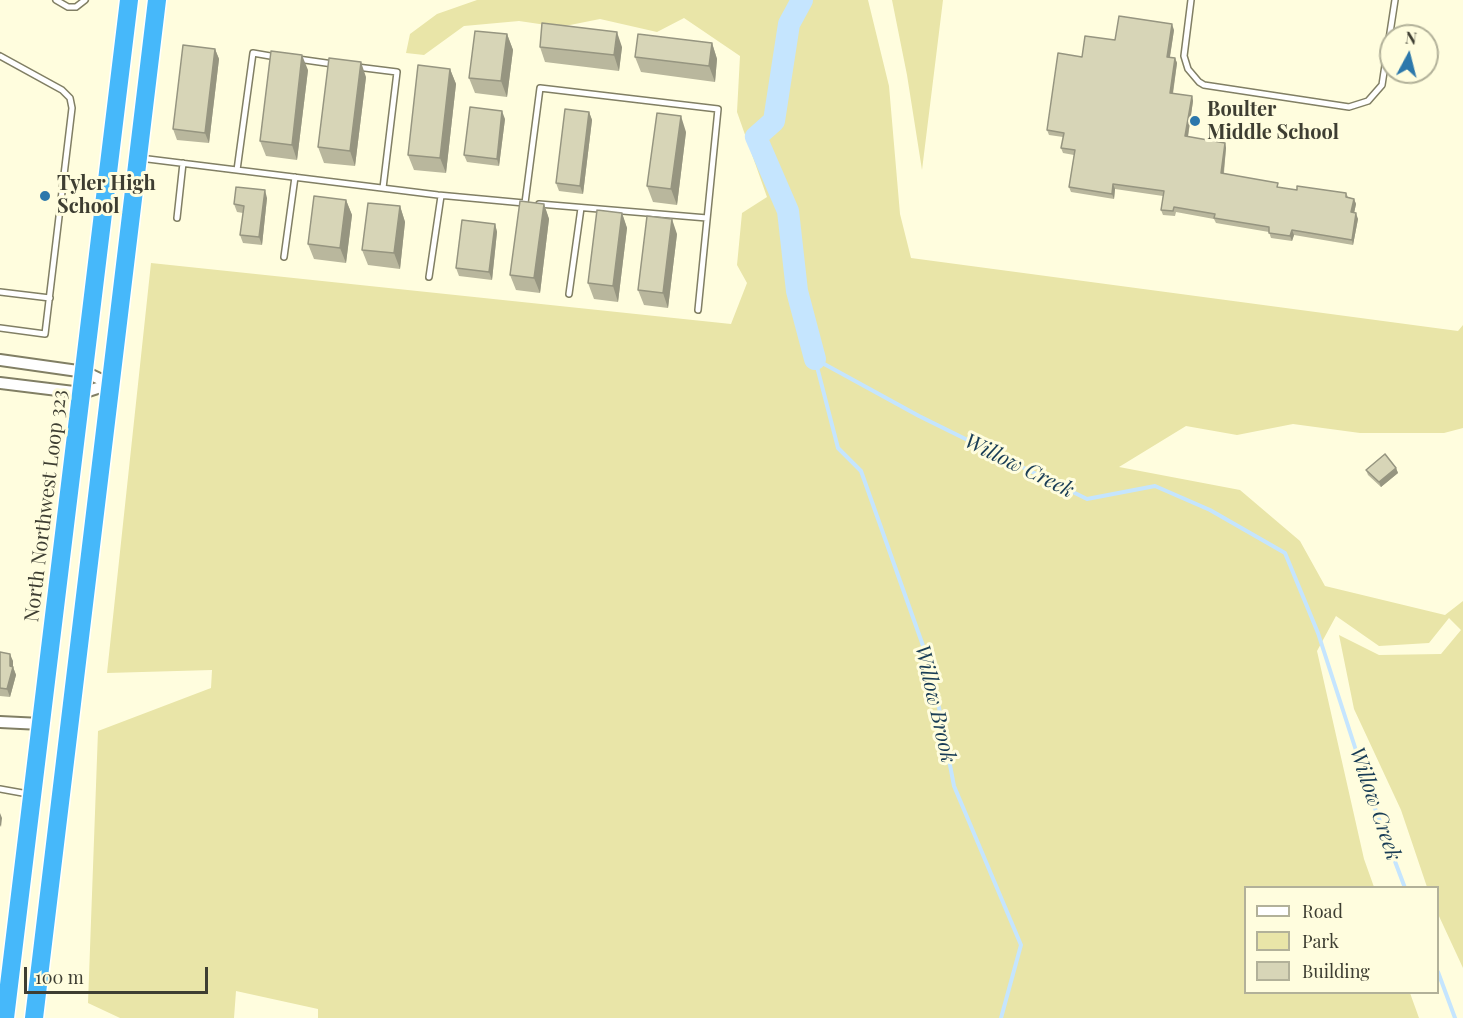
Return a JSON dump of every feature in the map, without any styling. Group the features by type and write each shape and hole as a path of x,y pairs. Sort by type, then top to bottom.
{"highway":[{"name":"North Northwest Loop 323","path":"5,1018 129,0"},
{"path":"34,1018 157,0"}],"street":[{"path":"0,360 85,372 110,384"},
{"path":"0,383 82,393 110,384"},
{"path":"0,722 41,724"}],"lane":[{"path":"56,0 68,7 76,7 85,0"},
{"path":"1191,0 1184,56 1188,69 1199,82 1204,85 1350,107 1368,101 1382,85 1395,0"},
{"path":"237,170 253,54 342,65"},
{"path":"0,56 62,90 70,98 72,108 45,334 0,328"},
{"path":"353,66 397,72 383,188"},
{"path":"525,203 540,88 718,109 698,310"},
{"path":"139,157 441,195 707,219"},
{"path":"177,218 183,163"},
{"path":"284,257 295,177"},
{"path":"429,277 441,195"},
{"path":"569,294 581,208"},
{"path":"0,292 50,298"},
{"path":"0,789 33,794"}],"green space":[{"path":"477,0 868,0 889,86 900,214 911,258 1458,331 1463,325 1463,428 1444,433 1360,433 1293,424 1237,435 1186,426 1119,467 1240,490 1300,541 1325,586 1445,615 1463,601 1463,968 1439,916 1439,886 1427,886 1401,810 1354,709 1339,635 1379,655 1441,654 1461,630 1449,618 1429,643 1379,646 1336,616 1317,651 1364,859 1374,886 1244,886 1244,994 1410,994 1419,1018 318,1018 318,1009 236,991 234,1018 120,1018 88,1003 98,731 211,688 212,670 107,673 151,263 731,324 747,283 737,265 742,213 767,197 737,112 740,56 684,18 657,32 600,19 560,27 519,21 464,26 424,55 406,53 410,34 437,14"},
{"path":"892,0 943,0 922,170 907,75"}],"building":[{"path":"1119,16 1172,24 1167,57 1175,58 1170,93 1192,96 1185,136 1225,143 1221,173 1278,183 1277,187 1297,190 1297,186 1346,193 1346,197 1354,199 1351,212 1356,213 1352,240 1292,230 1290,236 1269,233 1269,227 1214,218 1215,214 1174,207 1173,211 1161,210 1164,191 1113,184 1112,194 1069,187 1075,150 1061,148 1064,133 1047,130 1058,53 1082,57 1085,36 1115,40"},
{"path":"542,23 617,32 614,55 540,47"},
{"path":"475,31 507,34 501,81 469,78"},
{"path":"638,34 712,43 709,66 635,57"},
{"path":"183,45 215,49 205,133 173,129"},
{"path":"271,51 302,55 292,145 260,141"},
{"path":"329,58 361,62 350,151 318,147"},
{"path":"418,65 450,69 440,158 408,155"},
{"path":"470,107 502,111 497,159 464,155"},
{"path":"565,109 589,112 580,186 556,183"},
{"path":"657,113 681,116 671,189 647,186"},
{"path":"236,187 265,190 259,237 240,235 244,206 234,204"},
{"path":"314,196 346,200 340,248 308,244"},
{"path":"520,201 544,204 534,278 510,275"},
{"path":"368,203 400,206 394,253 362,250"},
{"path":"597,210 622,213 613,286 588,283"},
{"path":"647,216 672,219 663,293 638,290"},
{"path":"462,220 495,224 489,272 456,268"},
{"path":"1385,454 1396,468 1379,482 1366,470"},
{"path":"0,652 10,654 10,666 13,667 7,689 0,688"}],"waterway":[{"name":"Willow Creek","path":"802,0 789,24 774,121 756,137 788,211 797,291 815,359"},
{"name":"Willow Creek","path":"815,359 919,416 1087,499 1155,486 1210,510 1285,553 1318,633 1373,803 1404,886"},
{"name":"Willow Brook","path":"815,359 838,448 861,471 932,671 954,786 1021,945 1001,1018"},
{"name":"Willow Creek","path":"1439,975 1455,1018"}],"place":[{"name":"Boulter Middle School","path":"1195,121"},
{"name":"Tyler High School","path":"45,196"}]}
